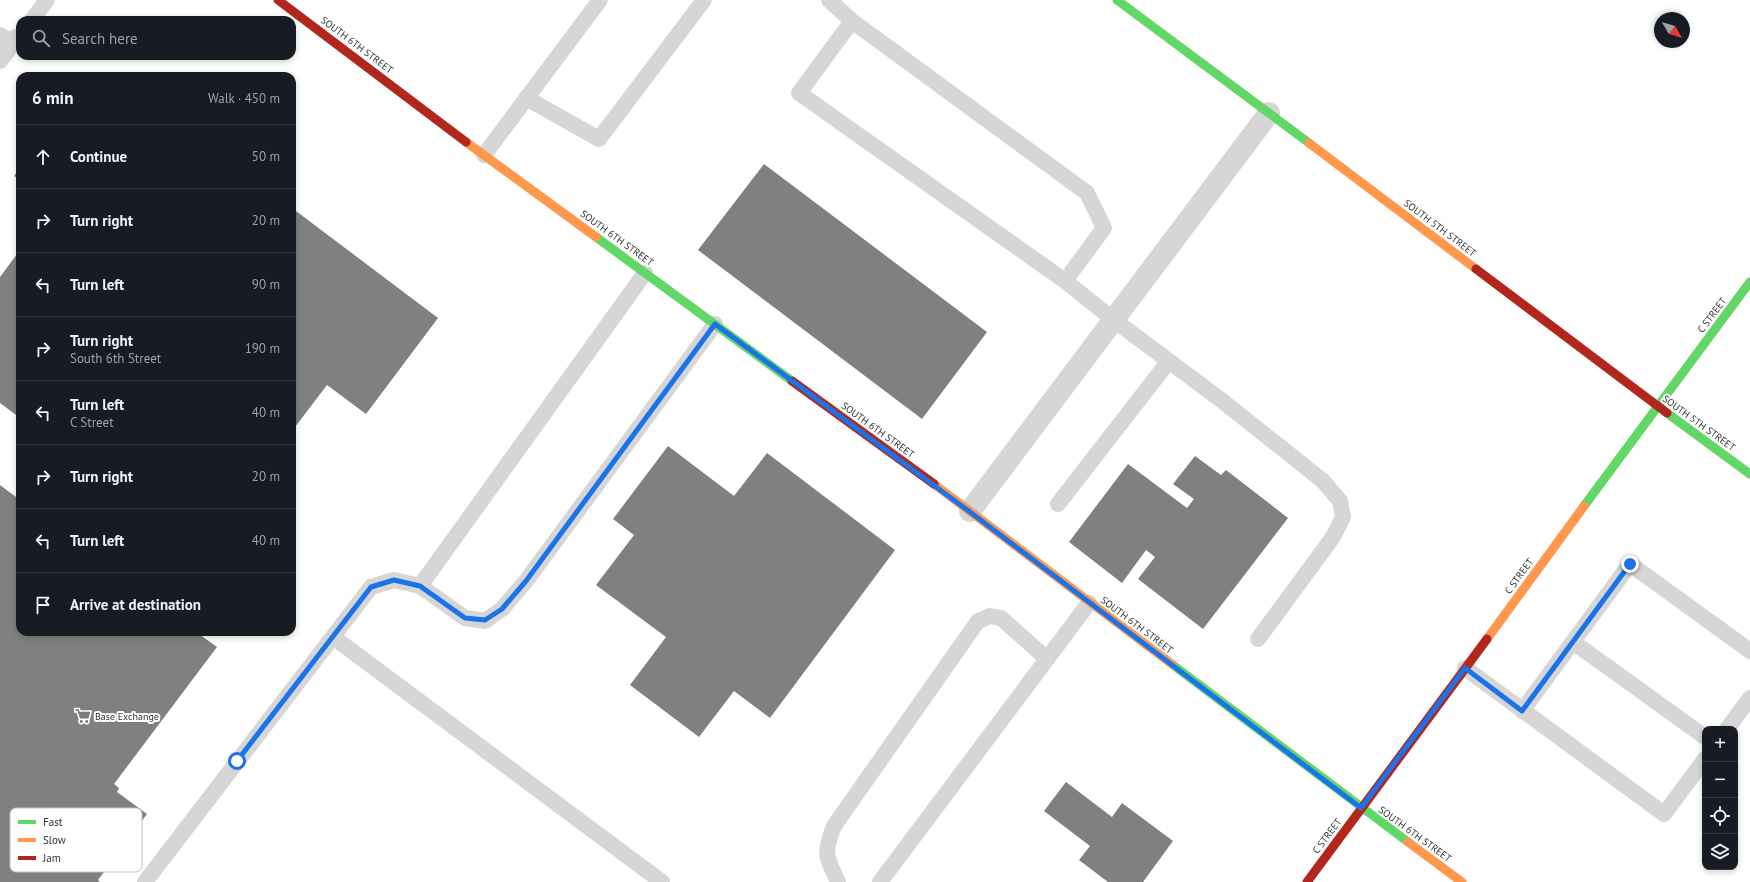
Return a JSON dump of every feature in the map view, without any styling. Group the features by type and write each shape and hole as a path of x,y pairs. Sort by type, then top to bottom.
{"street":[{"name":"SOUTH 6TH STREET","path":"278,0 484,155 970,512 1361,808 1462,882"},
{"name":"SOUTH 5TH STREET","path":"1117,0 1269,112 1750,474"},
{"path":"970,512 1269,112"},
{"name":"C STREET","path":"1307,882 1750,282"}],"lane":[{"path":"35,16 47,0"},
{"path":"484,155 600,0"},
{"path":"526,98 599,139 704,0"},
{"path":"829,0 852,21 1087,193 1104,228 1064,281"},
{"path":"852,21 799,93 1064,281 1225,403 1323,481 1340,501 1343,517 1333,537 1258,639"},
{"path":"0,61 8,51 9,37"},
{"path":"420,586 645,273"},
{"path":"145,882 371,587 394,580 420,586 465,618 485,620 502,609 526,581 715,324"},
{"path":"1058,504 1169,361"},
{"path":"1522,711 1630,564 1750,651"},
{"path":"880,882 1089,603"},
{"path":"838,882 826,854 827,843 834,826 978,621 990,616 1000,618 1047,659"},
{"path":"333,637 662,882"},
{"path":"1573,642 1702,736"},
{"path":"1465,668 1664,814 1703,762"},
{"path":"1729,726 1750,698"}],"building":[{"path":"764,164 987,332 922,419 698,250"},
{"path":"296,211 438,318 366,414 327,385 296,426"},
{"path":"16,255 16,415 0,403 0,277"},
{"path":"668,446 734,496 767,453 895,550 770,718 734,691 699,737 630,685 666,637 596,585 634,535 613,519"},
{"path":"1195,456 1221,475 1226,470 1288,518 1203,629 1138,579 1155,557 1146,550 1122,583 1069,542 1128,464 1187,508 1194,499 1173,484"},
{"name":"Base Exchange","path":"0,485 16,497 16,636 202,636 217,647 114,784 119,788 117,792 139,808 10,808 10,872 104,872 98,880 100,882 0,882"},
{"path":"1066,782 1112,817 1122,803 1173,841 1143,882 1108,882 1079,860 1090,846 1044,811"},
{"name":"Base Exchange","path":"142,810 147,814 142,821"}],"traffic: fast":[{"path":"1117,0 1309,143"},
{"path":"596,237 792,381"},
{"path":"1584,506 1750,282"},
{"path":"1667,413 1750,474"},
{"path":"1173,665 1408,842"}],"traffic: slow":[{"path":"466,142 596,237"},
{"path":"1309,143 1476,269"},
{"path":"934,484 1173,665"},
{"path":"1487,639 1584,506"},
{"path":"1408,842 1462,882"}],"traffic: jam":[{"path":"278,0 466,142"},
{"path":"1476,269 1667,413"},
{"path":"792,381 934,484"},
{"path":"1307,882 1487,639"}],"place":[{"name":"Base Exchange","path":"83,716"}],"route":[{"path":"237,761 371,587 394,580 420,586 465,618 485,620 502,609 526,581 715,324 970,512 1361,808 1465,668 1522,711 1630,564"}]}
